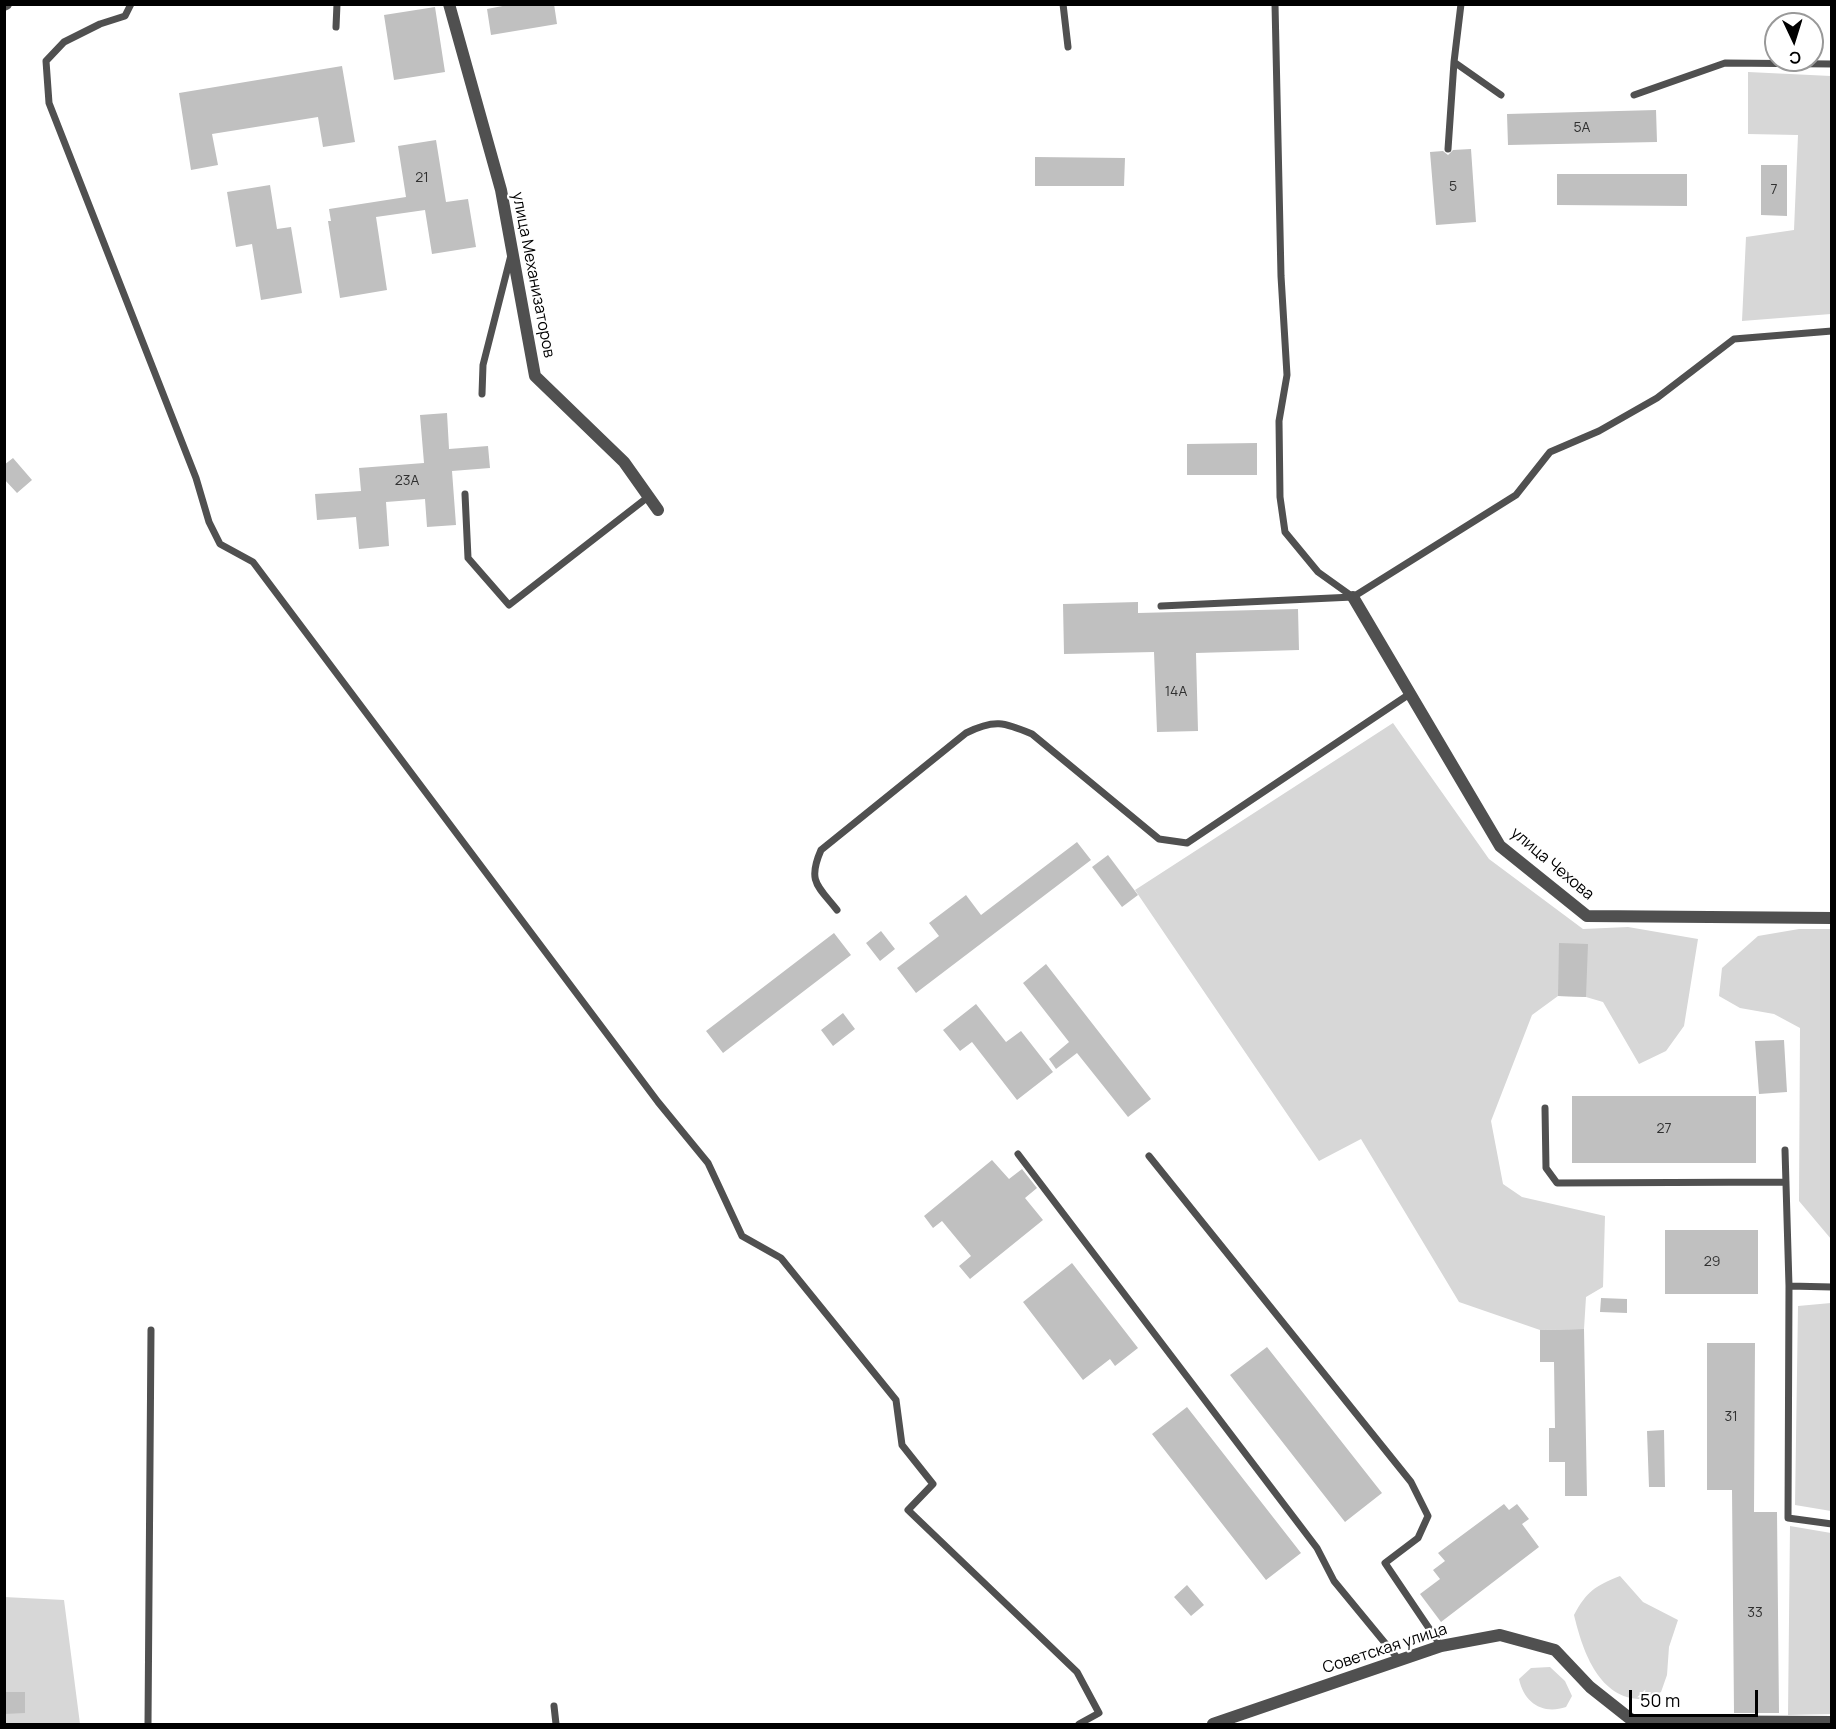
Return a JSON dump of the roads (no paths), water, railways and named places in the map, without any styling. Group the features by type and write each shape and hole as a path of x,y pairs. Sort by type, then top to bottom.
{"street":[{"name":"улица Механизаторов","path":"449,4 501,190 535,376 624,462 658,510"},
{"name":"улица Чехова","path":"1353,597 1500,846 1587,916 1832,918"},
{"name":"Советская улица","path":"1213,1725 1441,1646 1500,1635 1554,1650 1590,1687 1633,1721 1832,1722"}],"lane":[{"path":"131,4 125,16 100,24 64,42 46,61 49,103 196,478 209,522 220,544 253,562 658,1102 708,1163 742,1236 781,1258 896,1400 902,1445 933,1484 908,1510 1077,1672 1099,1713 1080,1725"},
{"path":"336,27 337,4"},
{"path":"1063,4 1068,47"},
{"path":"1275,4 1281,276 1287,375 1279,421 1280,497 1285,532 1318,572 1353,597"},
{"path":"1448,149 1461,4"},
{"path":"1454,63 1501,95"},
{"path":"1634,94 1725,63 1832,64"},
{"path":"482,394 483,365 512,250"},
{"path":"1161,606 1353,597 1516,495 1550,452 1599,431 1657,398 1734,339 1832,331"},
{"path":"465,494 468,558 509,605 648,497"},
{"path":"837,910 815,883 814,867 821,850 966,733 986,723 1011,725 1032,734 1159,840 1186,843 1411,693"},
{"path":"1545,1108 1546,1168 1557,1183 1786,1182"},
{"path":"1785,1150 1789,1286 1788,1518 1832,1524"},
{"path":"1018,1154 1317,1548 1334,1581 1399,1660"},
{"path":"1149,1156 1411,1482 1428,1516 1418,1538 1385,1563 1441,1646"},
{"path":"1789,1286 1832,1287"},
{"path":"148,1725 151,1330"},
{"path":"554,1706 556,1725"}]}
